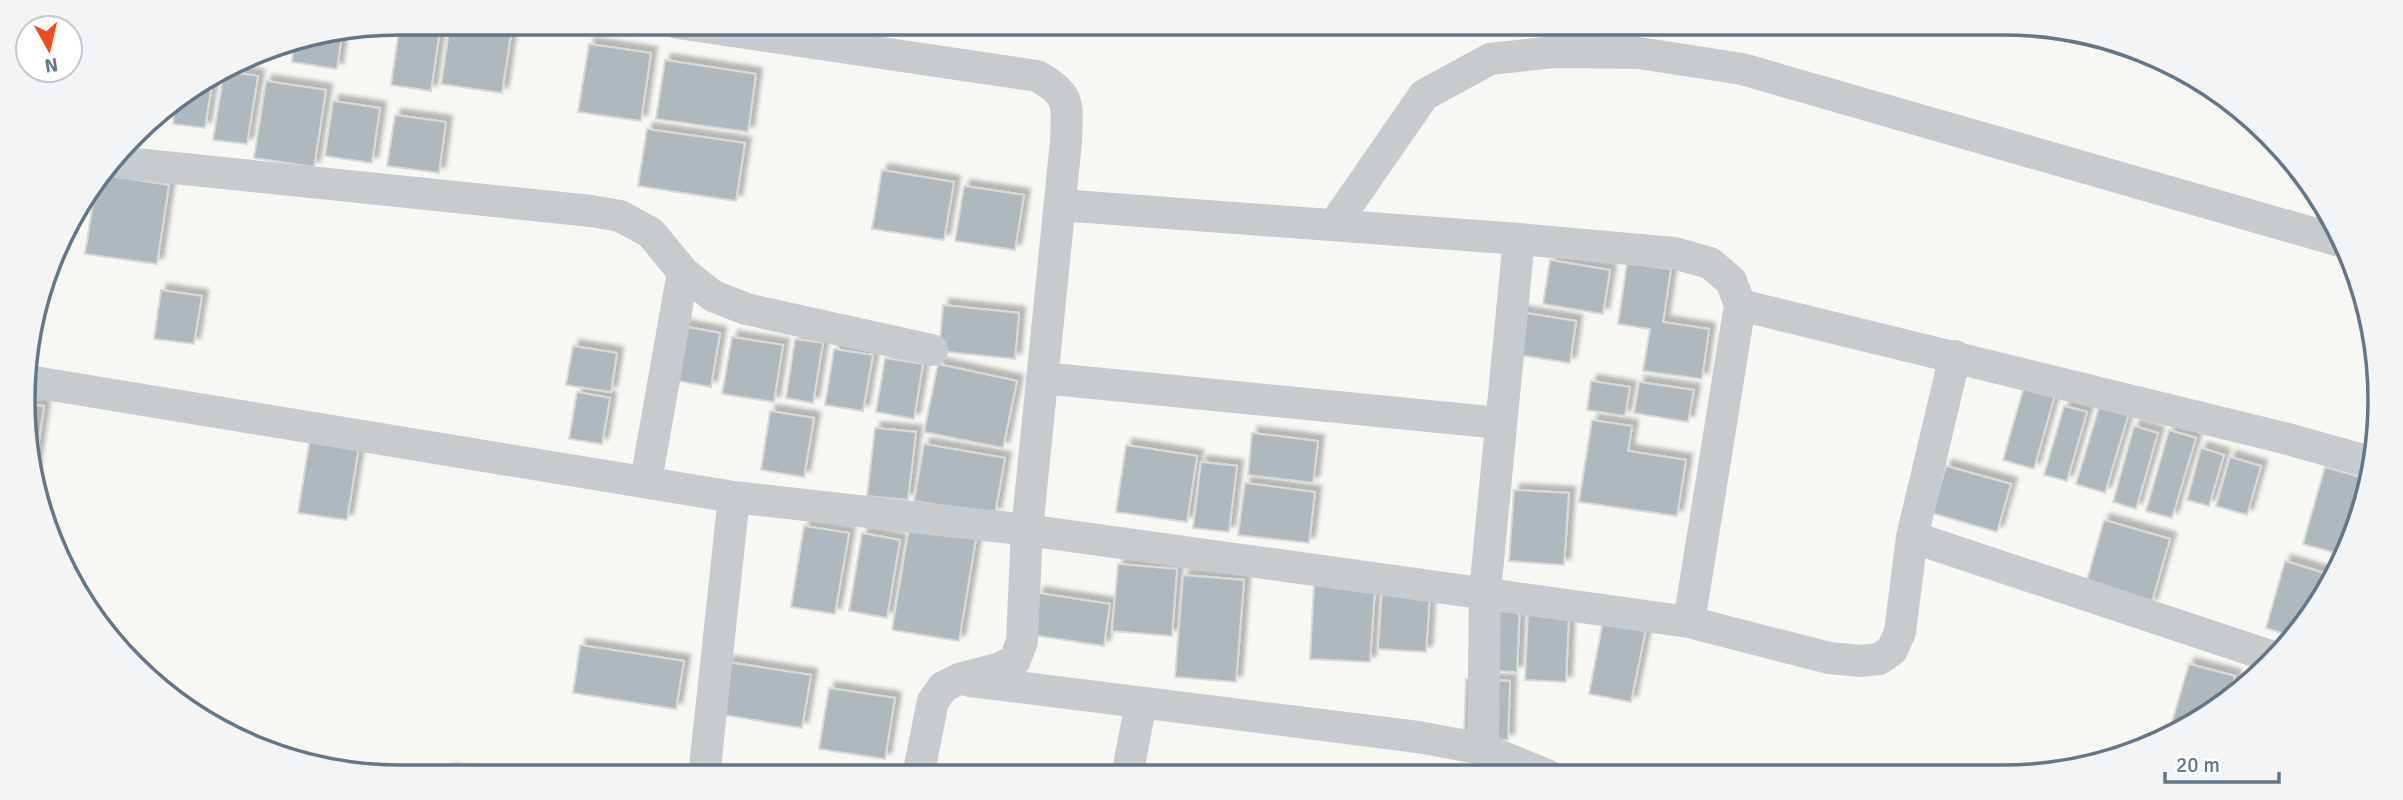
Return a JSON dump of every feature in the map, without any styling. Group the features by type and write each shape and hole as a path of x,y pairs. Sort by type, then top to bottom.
{"street":[{"path":"759,35 1037,76 1056,86 1067,104 1060,205 1027,530 1022,641 1015,660 1001,668 959,679 943,687 933,701 920,765"},
{"path":"1334,225 1424,95 1489,59 1555,52 1639,53 1742,69 2329,238"},
{"path":"123,163 620,216 651,233 683,272 713,296 746,309 932,350"},
{"path":"1060,205 1518,239 1674,253 1710,263 1731,281 1740,305 1689,622"},
{"path":"1483,749 1485,592 1518,239"},
{"path":"646,481 683,272"},
{"path":"1740,305 1955,356 2363,460"},
{"path":"36,382 734,497 1027,530 1689,622 1829,659 1861,661 1878,659 1892,650 1900,632 1912,537 1955,356"},
{"path":"1042,378 1500,423"},
{"path":"705,765 734,497"},
{"path":"1912,537 2265,654"},
{"path":"959,679 1418,737 1483,749 1522,765"},
{"path":"1129,765 1141,703"}],"building":[{"path":"398,35 439,35 431,91 391,85"},
{"path":"448,35 511,35 502,93 441,84"},
{"path":"341,40 337,69 292,62 293,51"},
{"path":"589,44 651,53 641,121 578,112"},
{"path":"665,60 756,74 748,132 656,119"},
{"path":"239,73 258,76 247,144 213,140 222,81"},
{"path":"266,81 326,90 314,167 254,158"},
{"path":"211,88 205,128 173,124 174,113"},
{"path":"333,101 380,108 372,163 325,156"},
{"path":"395,115 446,122 439,173 387,166"},
{"path":"647,129 745,143 736,201 638,186"},
{"path":"882,170 954,182 944,240 872,229"},
{"path":"112,176 169,185 157,264 85,254 93,203"},
{"path":"964,186 1024,195 1015,250 955,241"},
{"path":"1550,260 1610,270 1603,314 1543,304"},
{"path":"1627,263 1671,269 1663,322 1709,329 1702,379 1643,371 1650,329 1618,324"},
{"path":"161,290 202,296 194,344 154,339"},
{"path":"943,305 1019,313 1015,359 939,351"},
{"path":"1519,312 1576,321 1570,363 1513,354"},
{"path":"677,325 720,333 711,387 668,379"},
{"path":"732,337 783,345 774,402 722,394"},
{"path":"795,339 823,343 813,403 786,398"},
{"path":"573,346 617,353 611,392 566,385"},
{"path":"834,349 873,355 863,411 825,405"},
{"path":"885,358 923,364 914,419 876,412"},
{"path":"938,364 1017,381 1003,448 924,432"},
{"path":"1591,381 1630,387 1625,416 1587,410"},
{"path":"1639,382 1694,390 1688,422 1634,413"},
{"path":"2025,383 2056,391 2034,469 2003,460"},
{"path":"577,392 610,398 602,444 569,439"},
{"path":"2100,404 2129,413 2105,493 2076,484"},
{"path":"35,405 44,406 38,447"},
{"path":"2064,406 2087,412 2067,481 2044,475"},
{"path":"770,411 814,418 804,477 761,470"},
{"path":"1592,420 1632,426 1628,451 1686,460 1677,516 1579,502"},
{"path":"2134,426 2158,433 2136,509 2113,502"},
{"path":"875,428 916,432 908,500 867,496"},
{"path":"2169,430 2196,438 2172,518 2146,511"},
{"path":"1252,433 1318,441 1313,483 1248,475"},
{"path":"310,438 359,446 347,520 298,513"},
{"path":"924,444 1005,458 995,514 914,501"},
{"path":"1126,445 1197,456 1187,522 1116,512"},
{"path":"2201,448 2224,455 2209,506 2187,500"},
{"path":"2230,457 2261,466 2247,515 2216,506"},
{"path":"1201,462 1237,466 1229,532 1193,528"},
{"path":"1946,466 2011,484 1997,532 1932,513"},
{"path":"2325,467 2360,477 2349,517 2334,553 2303,544"},
{"path":"1245,483 1315,492 1309,543 1238,535"},
{"path":"1514,490 1569,493 1564,565 1509,561"},
{"path":"2104,520 2170,539 2151,605 2085,587"},
{"path":"804,526 849,533 835,614 791,607"},
{"path":"909,527 976,538 959,641 892,630"},
{"path":"862,533 900,540 887,618 849,611"},
{"path":"2285,561 2324,573 2283,634 2266,628"},
{"path":"1118,564 1177,569 1172,636 1112,631"},
{"path":"1183,575 1244,580 1236,682 1175,677"},
{"path":"1314,584 1375,588 1370,662 1310,659"},
{"path":"1382,589 1430,593 1426,652 1378,649"},
{"path":"1038,593 1110,604 1104,646 1032,635"},
{"path":"1477,598 1520,599 1517,672 1474,670"},
{"path":"1528,611 1569,613 1566,682 1525,680"},
{"path":"1604,616 1647,624 1631,702 1589,694"},
{"path":"580,645 684,661 676,709 573,693"},
{"path":"727,662 811,675 802,728 718,714"},
{"path":"2189,664 2235,676 2233,684 2225,690 2172,723"},
{"path":"1466,679 1510,681 1508,740 1464,738"},
{"path":"829,688 895,698 885,759 819,749"}]}
